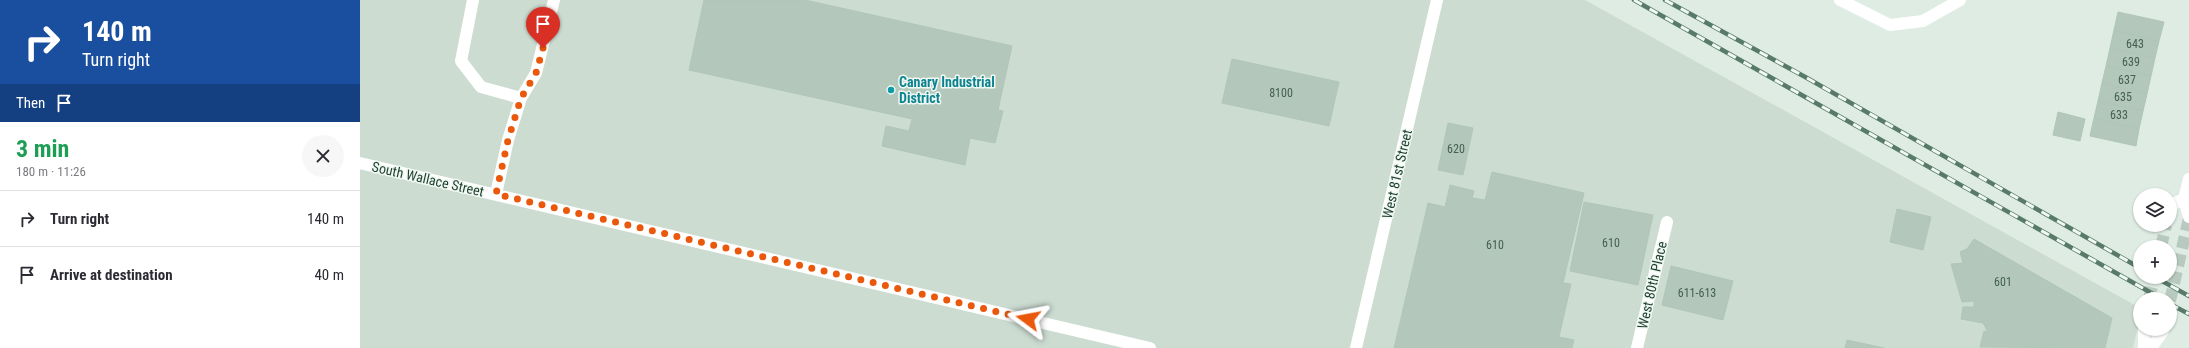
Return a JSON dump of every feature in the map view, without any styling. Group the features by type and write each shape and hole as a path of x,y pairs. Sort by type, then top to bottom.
{"street":[{"path":"473,0 461,61 481,87 521,98"},
{"path":"496,194 508,140 521,98 536,73 554,0"},
{"name":"West 81st Street","path":"1356,348 1437,0"},
{"path":"1840,0 1890,25 1923,21 1960,0"},
{"name":"South Wallace Street","path":"360,163 1150,348"},
{"path":"2177,199 2187,190"},
{"path":"2187,190 2189,217"},
{"name":"West 80th Place","path":"1637,348 1667,222"},
{"path":"2144,336 2144,348"},
{"path":"2151,348 2159,336"}],"shaded area":[{"path":"360,0 1585,0 2133,304 2133,336 2136,336 2133,348 360,348"}],"building":[{"name":"Canary Industrial District","path":"704,0 805,0 1012,46 998,110 1003,111 995,143 970,138 965,165 882,146 886,126 909,131 912,119 689,70"},
{"path":"2118,12 2164,22 2159,41 2114,30"},
{"path":"2114,30 2159,41 2155,58 2110,48"},
{"path":"2110,48 2155,58 2151,76 2106,66"},
{"path":"1232,59 1339,82 1329,126 1222,103"},
{"path":"2106,66 2151,76 2147,94 2102,83"},
{"path":"2102,83 2147,94 2143,111 2098,101"},
{"path":"2098,101 2143,111 2139,129 2094,118"},
{"path":"2058,112 2085,119 2080,141 2053,135"},
{"path":"2094,118 2139,129 2136,146 2090,136"},
{"path":"1448,123 1473,128 1463,175 1438,170"},
{"path":"1492,172 1584,193 1563,283 1571,284 1559,337 1574,340 1572,348 1394,348 1428,203 1445,207 1450,185 1474,191 1472,198 1485,200"},
{"path":"1584,202 1653,215 1638,285 1570,271"},
{"path":"1897,209 1931,217 1923,250 1890,242"},
{"path":"1974,239 2112,318 2105,348 1980,347 1984,331 1988,332 1983,323 1961,319 1963,307 1974,307 1974,301 1962,302 1951,264 1963,263 1960,252 1967,249"},
{"path":"1671,266 1733,281 1723,320 1662,305"},
{"path":"1847,340 1884,348 1845,348"}],"tunnel":[{"path":"2172,292 2189,218"},
{"path":"2163,240 2164,232"},
{"path":"2151,292 2152,284"}],"railway":[{"path":"1634,0 2150,292"},
{"path":"1665,0 1807,78 2133,264"},
{"path":"2168,284 2189,296"},
{"path":"2177,308 2189,314"}],"place":[{"name":"Canary Industrial District","path":"891,90"}],"route":[{"path":"543,48 536,73 521,98 508,140 496,194 1028,319"}]}
